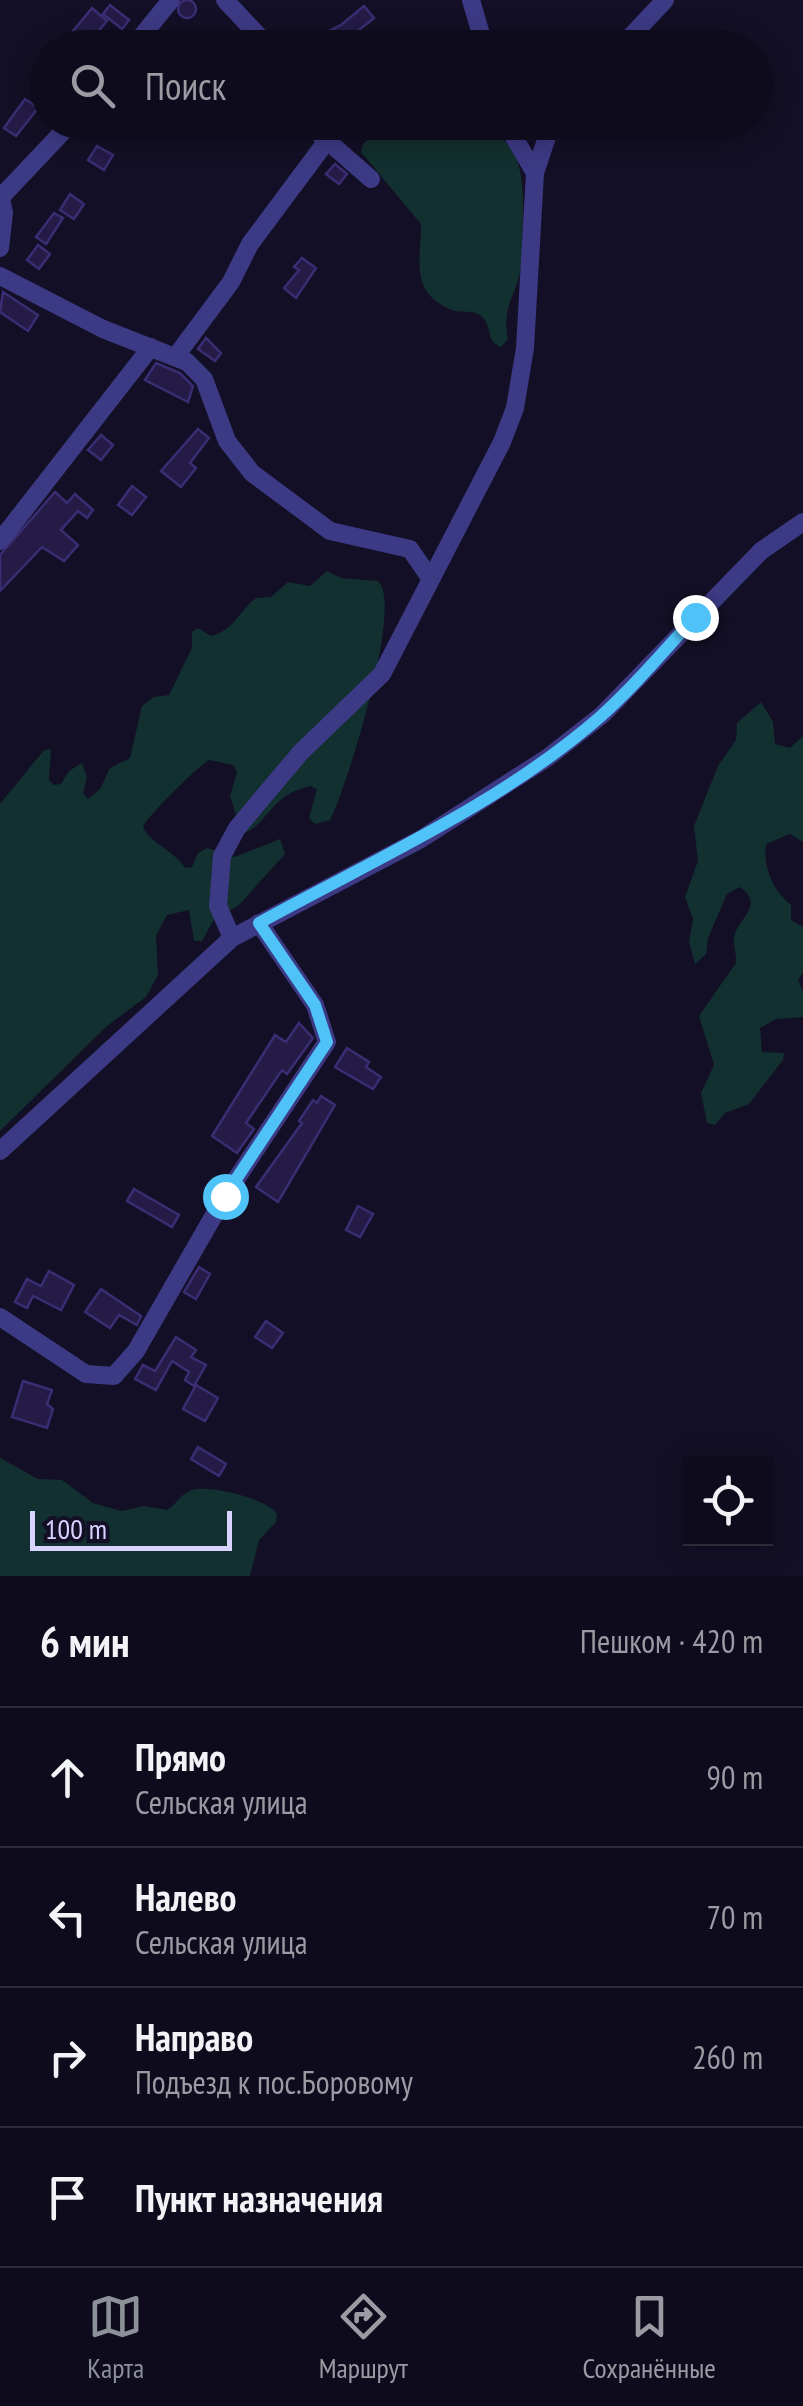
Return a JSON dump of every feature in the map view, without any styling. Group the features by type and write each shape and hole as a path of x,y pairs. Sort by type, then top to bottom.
{"street":[{"path":"147,30 171,0"},
{"path":"225,0 253,30"},
{"path":"471,0 480,30"},
{"path":"637,30 665,0"},
{"path":"0,248 1,194 54,140"},
{"path":"515,140 534,173"},
{"path":"232,938 218,906 222,856 237,828 300,752 382,674 502,442 514,408 525,348 534,173 546,140"},
{"path":"176,356 231,282 250,244 326,142 371,179"},
{"path":"0,276 103,329 176,356 204,379 227,441 252,473 330,532 410,549 430,578"},
{"path":"0,541 151,347"},
{"path":"0,1151 232,938 421,838 561,748 602,715 761,551 803,522"},
{"path":"0,1317 95,1378 114,1376 136,1351 225,1196 327,1042 315,1005 259,923"}],"green space":[{"path":"367,140 507,143 515,156 523,193 522,259 508,311 508,339 501,347 493,341 481,316 452,310 429,294 420,274 421,224 361,152"},
{"path":"327,571 341,578 378,581 384,597 384,623 370,697 330,820 315,824 309,818 317,789 310,786 285,796 258,824 242,834 230,796 237,772 233,765 209,760 184,781 143,827 185,868 192,867 198,853 207,848 235,857 280,839 285,854 239,905 213,921 202,941 194,941 189,910 167,915 156,936 158,975 146,997 107,1026 0,1131 0,804 44,750 51,749 49,780 54,785 61,784 69,771 82,763 87,777 83,793 88,799 100,789 110,768 130,758 142,706 154,697 169,695 192,648 192,632 198,628 211,636 219,633 256,598 271,597 288,582 310,586"},
{"path":"761,702 773,722 775,744 790,748 803,736 803,842 790,834 766,844 765,853 771,878 791,905 791,920 803,927 803,973 798,980 803,991 803,1017 776,1019 760,1028 762,1052 784,1053 783,1060 749,1104 725,1113 715,1125 707,1123 701,1093 714,1065 699,1016 736,963 734,938 750,900 740,887 727,894 708,938 706,954 695,964 689,942 693,919 685,897 698,861 694,826 718,766 736,740 737,723"},
{"path":"0,1458 38,1479 62,1480 93,1503 121,1511 144,1506 167,1510 188,1492 212,1489 238,1494 272,1508 277,1514 276,1522 259,1540 250,1576 0,1576"}],"building":[{"path":"187,0 196,9 187,18 178,9"},
{"path":"110,5 129,20 122,29 103,14"},
{"path":"364,6 374,18 359,30 331,30"},
{"path":"92,8 107,21 99,30 74,30"},
{"path":"25,99 30,102 30,118 16,136 4,128"},
{"path":"97,146 113,155 104,170 88,160"},
{"path":"335,164 347,174 339,184 326,174"},
{"path":"70,194 84,204 74,219 60,210"},
{"path":"54,213 63,218 46,244 36,237"},
{"path":"38,245 50,254 39,269 27,260"},
{"path":"302,258 316,268 296,298 284,288 299,270 294,267"},
{"path":"3,292 38,315 28,331 0,312"},
{"path":"206,338 221,353 215,361 198,349"},
{"path":"156,363 180,373 193,386 188,402 145,380"},
{"path":"198,429 209,438 190,463 196,468 181,487 161,471"},
{"path":"101,435 113,445 101,460 88,450"},
{"path":"132,486 146,497 132,515 118,505"},
{"path":"55,492 67,503 75,494 93,510 87,518 78,511 61,530 78,545 64,561 42,547 0,591 0,555"},
{"path":"299,1023 313,1038 287,1074 282,1070 246,1123 254,1129 237,1153 212,1136 275,1035 286,1042"},
{"path":"347,1048 369,1062 366,1067 381,1077 373,1089 335,1067"},
{"path":"321,1096 335,1105 278,1202 256,1187 302,1123 299,1121 313,1100 317,1103"},
{"path":"134,1189 179,1215 172,1227 127,1201"},
{"path":"358,1206 373,1214 360,1237 346,1230"},
{"path":"199,1267 210,1274 196,1299 184,1292"},
{"path":"49,1271 74,1285 61,1310 33,1296 27,1308 15,1302 27,1279 41,1286"},
{"path":"101,1289 141,1316 137,1325 119,1315 110,1328 85,1312"},
{"path":"266,1321 283,1333 272,1348 255,1337"},
{"path":"176,1337 196,1350 191,1357 206,1365 194,1386 185,1380 189,1372 172,1361 156,1390 135,1379 143,1365 155,1371"},
{"path":"23,1381 52,1390 47,1404 53,1409 47,1428 12,1417"},
{"path":"196,1385 218,1398 205,1421 183,1409"},
{"path":"198,1447 226,1464 219,1476 191,1459"}],"route":[{"path":"225,1196 327,1042 315,1005 259,923 421,838 547,758 602,715 695,617"}]}
